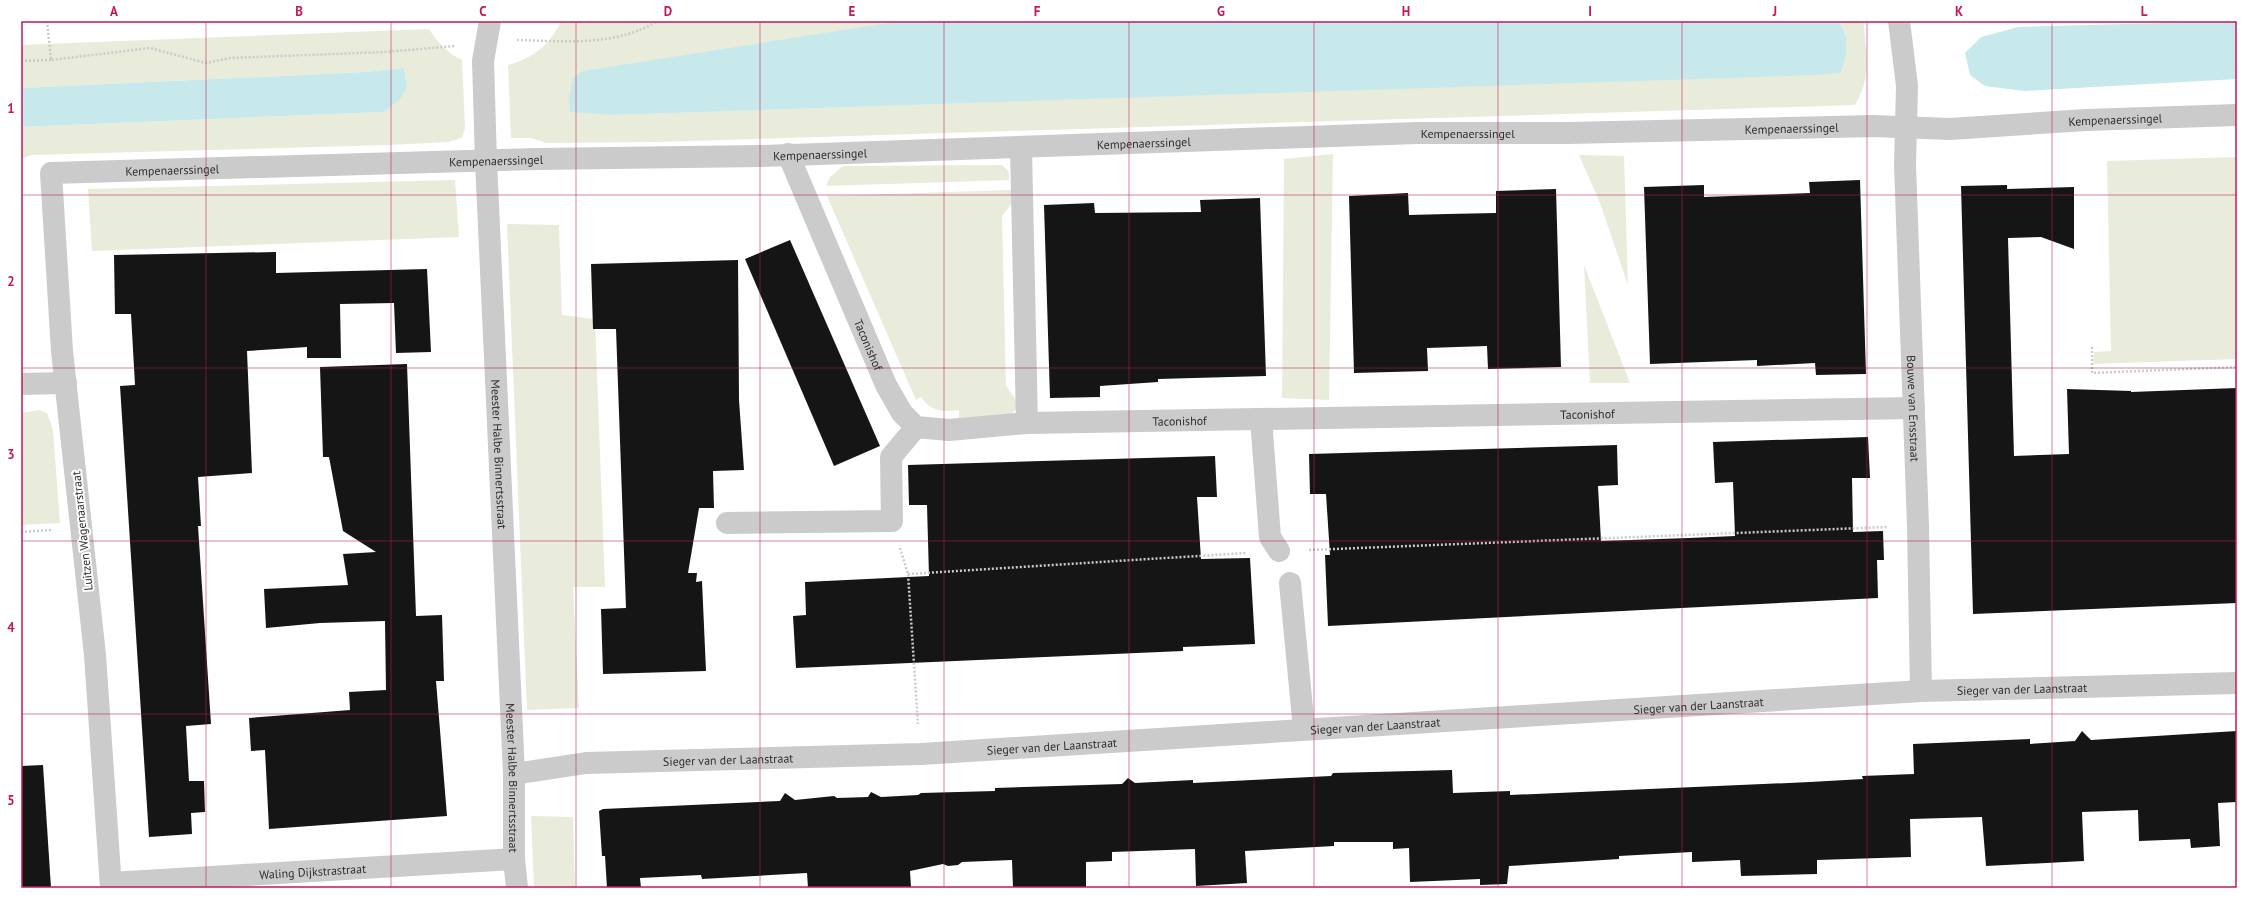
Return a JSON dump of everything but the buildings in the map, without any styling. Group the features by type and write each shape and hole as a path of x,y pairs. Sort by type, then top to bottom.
{"street":[{"name":"Bouwe van Ensstraat","path":"1900,21 1907,86 1905,165 1918,526 1921,691"},
{"name":"Meester Halbe Binnertsstraat","path":"488,30 483,61 486,161 514,774 514,859 517,888"},
{"name":"Kempenaerssingel","path":"51,173 1021,148 1417,133 1568,133 1906,127 1950,129 2086,120 2237,115"},
{"path":"1021,148 1027,423"},
{"name":"Taconishof","path":"788,154 886,385 902,413 916,427 949,430 1027,423 1914,408"},
{"name":"Luitzen Wagenaarstraat","path":"51,173 62,351 95,655 111,885"},
{"path":"21,384 66,383"},
{"path":"1261,419 1270,537 1279,552"},
{"path":"727,523 892,521 891,457 916,427"},
{"path":"1290,583 1304,729"},
{"name":"Sieger van der Laanstraat","path":"514,774 586,763 920,754 1921,691 2237,683"},
{"name":"Waling Dijkstrastraat","path":"111,885 514,859"}],"path":[{"path":"47,21 51,60"},
{"path":"21,61 51,60 150,48 206,64 230,58 385,52 446,47 488,30 590,42 642,31 657,21"},
{"path":"2092,347 2092,373 2237,367"},
{"path":"892,521 908,574 920,754"},
{"path":"908,574 1279,552 1918,526"}],"green space":[{"path":"561,21 908,21 584,71 613,115 1841,73 1847,46 1845,33 1838,21 1864,21 1867,64 1864,84 1855,105 658,142 546,143 531,138 511,138 508,65 533,55 552,37"},
{"path":"429,29 443,47 462,60 465,128 462,138 449,142 388,145 31,155 21,159 21,127 384,112 407,87 404,68 364,72 21,88 21,45"},
{"path":"1333,154 1329,400 1282,398 1284,159"},
{"path":"1579,155 1624,156 1628,285 1600,203"},
{"path":"2237,157 2237,359 2093,364 2094,352 2111,351 2107,161"},
{"path":"1002,165 1009,172 1009,180 826,186 830,177 843,166"},
{"path":"455,180 459,237 92,251 88,189"},
{"path":"1011,190 1012,203 1002,216 1006,386 1017,401 1016,409 1011,414 959,419 959,410 938,410 929,406 921,397 916,400 827,196"},
{"path":"507,224 559,225 562,315 595,319 605,587 573,587 579,708 527,710"},
{"path":"1584,265 1630,383 1590,383"},
{"path":"39,410 47,413 53,430 60,523 21,525 21,413"},
{"path":"531,816 573,817 575,888 534,888"}],"water":[{"path":"901,21 1838,21 1845,33 1847,46 1841,73 1816,75 613,115 570,112 569,98 573,78 583,71"},
{"path":"2237,21 2237,79 2024,91 1985,86 1970,75 1965,53 1981,37 2018,27"},
{"path":"404,68 407,87 401,98 384,112 21,127 21,88 364,72"}]}
